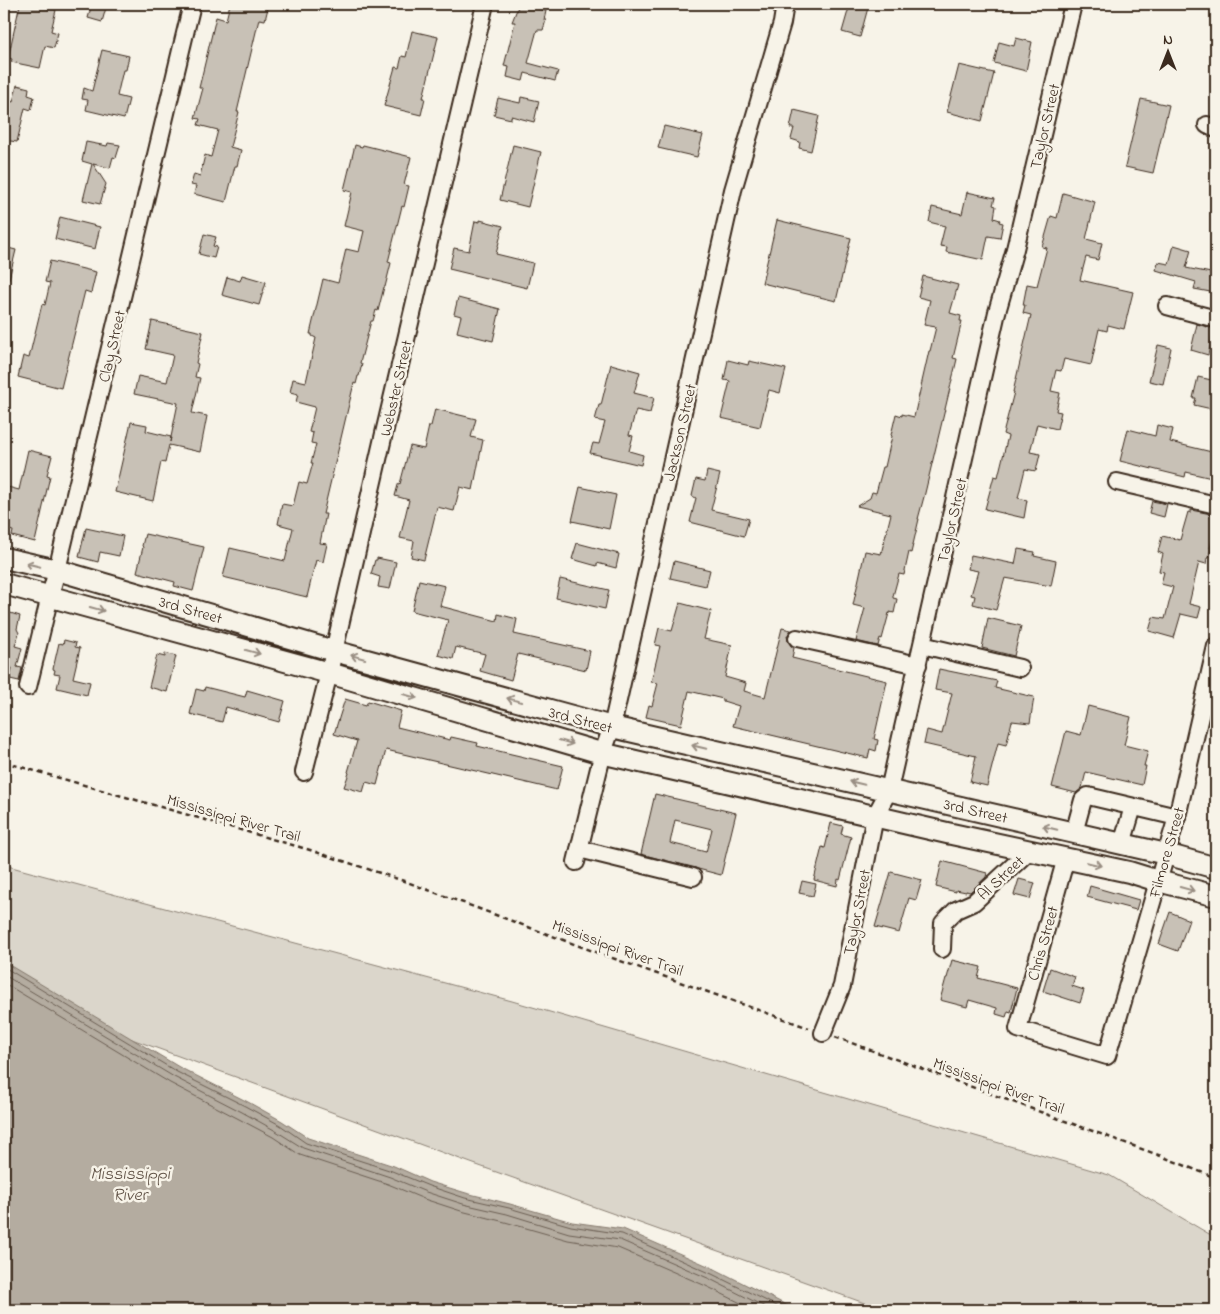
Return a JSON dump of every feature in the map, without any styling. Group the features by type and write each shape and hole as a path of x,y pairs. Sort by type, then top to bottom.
{"main road":[{"name":"3rd Street","path":"4,558 57,570 334,651 612,727 1166,854 1216,868"},
{"name":"3rd Street","path":"4,584 329,673 603,752 947,833 1140,875 1216,896"}],"street":[{"name":"Clay Street","path":"28,687 192,4"},
{"name":"Webster Street","path":"304,772 329,673 485,4"},
{"name":"Jackson Street","path":"693,877 577,855 603,752 612,727 733,190 786,4"},
{"name":"Taylor Street","path":"823,1032 842,986 875,816 889,790 998,312 1015,249 1073,4"},
{"path":"1167,306 1216,319"},
{"path":"1117,482 1216,505"},
{"path":"797,638 918,665"},
{"path":"922,645 1020,668"},
{"name":"Filmore Street","path":"1107,1056 1177,817 1216,646"},
{"path":"1074,833 1083,800 1088,796 1177,817"},
{"path":"1122,844 1133,807"},
{"name":"Al Street","path":"942,949 943,924 956,910 974,902 1030,850"},
{"name":"Chris Street","path":"1066,858 1018,1029 1107,1056"}],"path":[{"name":"Mississippi River Trail","path":"4,762 310,850 404,881 610,957 823,1032 1162,1156 1216,1178"}],"shaded area":[{"path":"4,865 512,1001 1109,1175 1216,1238 1216,1310 884,1310 471,1163 129,1038 4,986"}],"water":[{"name":"Mississippi River","path":"4,962 179,1067 248,1102 308,1138 394,1166 430,1182 466,1193 572,1222 623,1229 715,1269 796,1310 4,1310"}],"building":[{"path":"20,4 30,4 56,10 51,31 58,33 54,48 45,46 40,68 11,62 12,59 8,58"},
{"path":"92,4 107,4 102,22 88,18"},
{"path":"230,4 269,4 265,20 259,19 237,112 239,112 230,147 241,150 226,202 194,194 196,186 191,185 194,174 200,176 205,155 211,157 218,130 198,125 200,119 195,118 203,88 199,88 216,17 226,20"},
{"path":"519,4 546,11 543,30 537,30 528,63 558,71 555,81 525,73 523,81 507,77 509,67 504,66 515,22 512,22"},
{"path":"850,4 869,4 860,37 842,32"},
{"path":"412,31 438,37 423,98 425,98 421,115 384,106 395,67 399,68 402,56 406,57"},
{"path":"1016,38 1032,42 1026,71 994,63 999,42 1014,46"},
{"path":"102,50 129,56 126,70 123,70 117,96 129,99 124,119 86,110 88,100 82,99 84,88 92,91"},
{"path":"959,65 994,73 982,121 947,112"},
{"path":"17,85 29,88 28,95 34,97 31,110 25,108 17,142 4,140 4,99 13,102"},
{"path":"521,97 539,101 534,122 511,116 511,119 494,115 498,98 520,103"},
{"path":"1141,99 1169,105 1153,173 1125,167"},
{"path":"794,110 819,116 811,151 799,148 800,142 791,139 794,128 790,128"},
{"path":"664,126 703,135 697,157 658,148"},
{"path":"86,142 107,146 108,143 120,145 116,158 113,157 110,168 93,164 106,184 100,204 83,200 92,164 82,161"},
{"path":"355,145 362,147 363,145 411,157 404,185 409,186 388,262 391,263 385,287 378,311 376,310 373,321 371,321 360,363 362,364 359,376 356,384 354,383 323,514 326,514 320,543 327,544 323,562 316,560 307,597 223,577 230,548 285,561 293,528 278,524 282,504 293,506 299,482 307,484 316,444 311,443 313,433 309,432 315,407 296,402 298,394 290,392 293,379 306,382 316,338 310,334 323,279 338,283 346,249 359,252 364,231 344,226 352,192 344,190"},
{"path":"513,145 541,152 528,207 500,200"},
{"path":"967,192 995,198 993,205 996,206 994,218 1003,223 1000,238 988,236 983,260 946,252 947,247 940,246 945,226 929,222 932,207 962,214"},
{"path":"1063,193 1095,202 1086,239 1102,243 1098,260 1086,257 1080,280 1133,292 1124,329 1108,325 1107,331 1099,329 1091,365 1064,359 1061,371 1056,370 1051,391 1060,393 1056,411 1061,412 1057,429 1037,424 1030,452 1040,454 1036,471 1025,469 1018,498 1027,500 1024,518 985,509 994,476 998,477 1008,436 1003,434 1031,315 1023,313 1027,284 1037,286 1047,248 1042,247 1051,216 1057,218"},
{"path":"60,217 100,227 95,249 55,239"},
{"path":"480,220 503,226 496,254 533,263 527,288 449,269 454,248 469,251 475,221 480,222"},
{"path":"777,220 851,238 836,301 762,283"},
{"path":"204,234 216,237 213,246 217,247 214,258 199,254"},
{"path":"1174,245 1191,250 1186,268 1216,274 1216,293 1194,289 1196,282 1156,270 1158,262 1169,264"},
{"path":"4,247 16,250 8,283 4,282"},
{"path":"50,261 96,272 91,293 85,291 61,388 18,377 23,356 29,358 42,304 45,305 50,283 45,282"},
{"path":"242,275 266,282 259,305 222,295 227,277 240,281"},
{"path":"923,276 958,285 950,313 961,316 960,321 962,321 953,358 957,359 911,553 909,552 904,575 899,574 893,596 893,598 897,599 894,613 889,613 882,639 880,638 878,646 856,641 865,608 853,605 865,551 881,554 891,514 857,506 870,498 872,492 876,493 883,467 885,467 896,414 914,417 936,327 924,325 930,300 918,297"},
{"path":"458,298 500,309 493,341 457,332 461,316 454,314"},
{"path":"152,321 203,332 195,377 200,378 192,413 207,416 200,452 169,445 165,463 161,462 153,501 115,492 131,422 147,425 146,431 171,437 170,442 178,403 134,394 138,376 167,382 173,355 146,349"},
{"path":"1197,324 1214,329 1208,355 1191,350"},
{"path":"1158,345 1171,348 1163,384 1149,381"},
{"path":"728,360 748,365 749,361 786,369 780,393 769,390 760,427 721,418 730,381 724,380"},
{"path":"611,364 640,372 634,393 654,398 650,413 636,410 629,435 633,436 629,451 643,455 641,465 590,453 593,443 599,444 605,422 595,420 599,405 601,405"},
{"path":"1198,377 1216,381 1216,410 1194,405 1196,398 1193,398"},
{"path":"435,409 476,419 471,437 483,440 473,490 460,487 454,511 437,507 424,560 411,557 414,541 400,538 409,500 395,496 410,446 424,449"},
{"path":"1157,425 1173,429 1170,442 1216,453 1216,479 1186,472 1185,477 1120,461 1128,429 1155,436"},
{"path":"28,450 52,456 47,475 50,476 35,542 12,536 13,531 4,529 4,486 19,490"},
{"path":"707,471 720,474 711,510 749,519 744,536 690,522 696,498 692,496 696,479 705,481"},
{"path":"580,487 616,495 609,529 572,521"},
{"path":"1152,501 1167,504 1164,517 1149,513"},
{"path":"1191,510 1216,515 1216,527 1209,558 1207,558 1206,564 1199,562 1189,604 1201,607 1198,618 1181,614 1174,638 1149,631 1153,617 1165,619 1173,587 1161,584 1164,572 1159,571 1163,554 1158,552 1162,536 1180,540 1188,512 1191,513"},
{"path":"86,528 123,536 119,556 100,552 98,562 79,557"},
{"path":"145,534 204,547 193,591 174,586 175,582 137,572"},
{"path":"577,543 619,554 616,568 597,563 597,566 572,559"},
{"path":"1018,549 1035,552 1034,556 1056,561 1051,586 1005,578 996,610 973,604 975,596 971,595 978,571 968,569 971,555 1015,564"},
{"path":"377,558 396,562 390,589 378,587 380,577 371,574"},
{"path":"674,561 710,570 706,586 670,578"},
{"path":"560,579 609,590 605,609 556,598"},
{"path":"419,580 445,586 440,606 497,621 498,614 517,619 514,634 590,651 586,670 518,654 511,680 480,671 485,654 456,647 453,659 438,655 448,620 412,611"},
{"path":"680,603 711,611 704,639 732,645 725,677 746,683 744,691 765,697 782,628 791,630 787,636 788,641 794,648 792,658 887,681 874,739 878,740 876,751 870,749 868,758 733,726 739,706 723,701 723,699 689,691 681,725 646,717 649,705 652,706 658,683 651,682 660,646 655,645 659,628 672,631"},
{"path":"4,611 20,616 17,629 19,633 15,646 22,648 17,667 22,668 19,681 10,679 12,668 10,667 7,676 4,676"},
{"path":"988,618 1021,626 1014,656 982,648"},
{"path":"64,640 76,643 75,647 80,648 73,678 90,682 87,695 57,688 60,675 54,674 55,670 53,669 59,643 63,644"},
{"path":"165,653 176,656 167,692 149,687 157,655 165,657"},
{"path":"939,669 997,681 995,688 1034,697 1030,723 1012,721 1006,745 998,743 987,786 970,782 976,756 924,744 927,730 942,734 952,693 935,690"},
{"path":"205,687 245,697 247,690 285,701 279,722 226,707 222,722 190,714 196,689 204,691"},
{"path":"345,699 366,705 368,701 401,711 397,727 450,740 451,737 478,743 477,746 563,766 557,790 386,750 377,785 366,782 363,792 344,787 357,741 334,734"},
{"path":"1088,706 1131,717 1124,745 1148,751 1142,785 1086,772 1082,788 1076,793 1052,787 1066,731 1081,735"},
{"path":"655,794 736,813 721,875 641,854","holes":["675,820 712,829 706,852 670,843"]},
{"path":"831,823 843,826 841,834 851,837 837,886 814,880 822,847 825,848"},
{"path":"942,861 987,873 986,877 970,892 956,890 956,892 936,887"},
{"path":"891,872 922,880 916,900 909,898 899,933 875,927"},
{"path":"1019,879 1035,883 1030,899 1014,895"},
{"path":"802,881 816,884 813,896 799,893"},
{"path":"1090,886 1139,900 1136,910 1087,897"},
{"path":"1170,912 1189,920 1178,951 1159,944"},
{"path":"952,960 981,967 978,978 1017,988 1011,1012 1008,1011 1006,1017 996,1014 997,1008 969,1000 967,1007 940,1000"},
{"path":"1050,968 1075,977 1072,986 1084,990 1080,1003 1043,991"}]}
